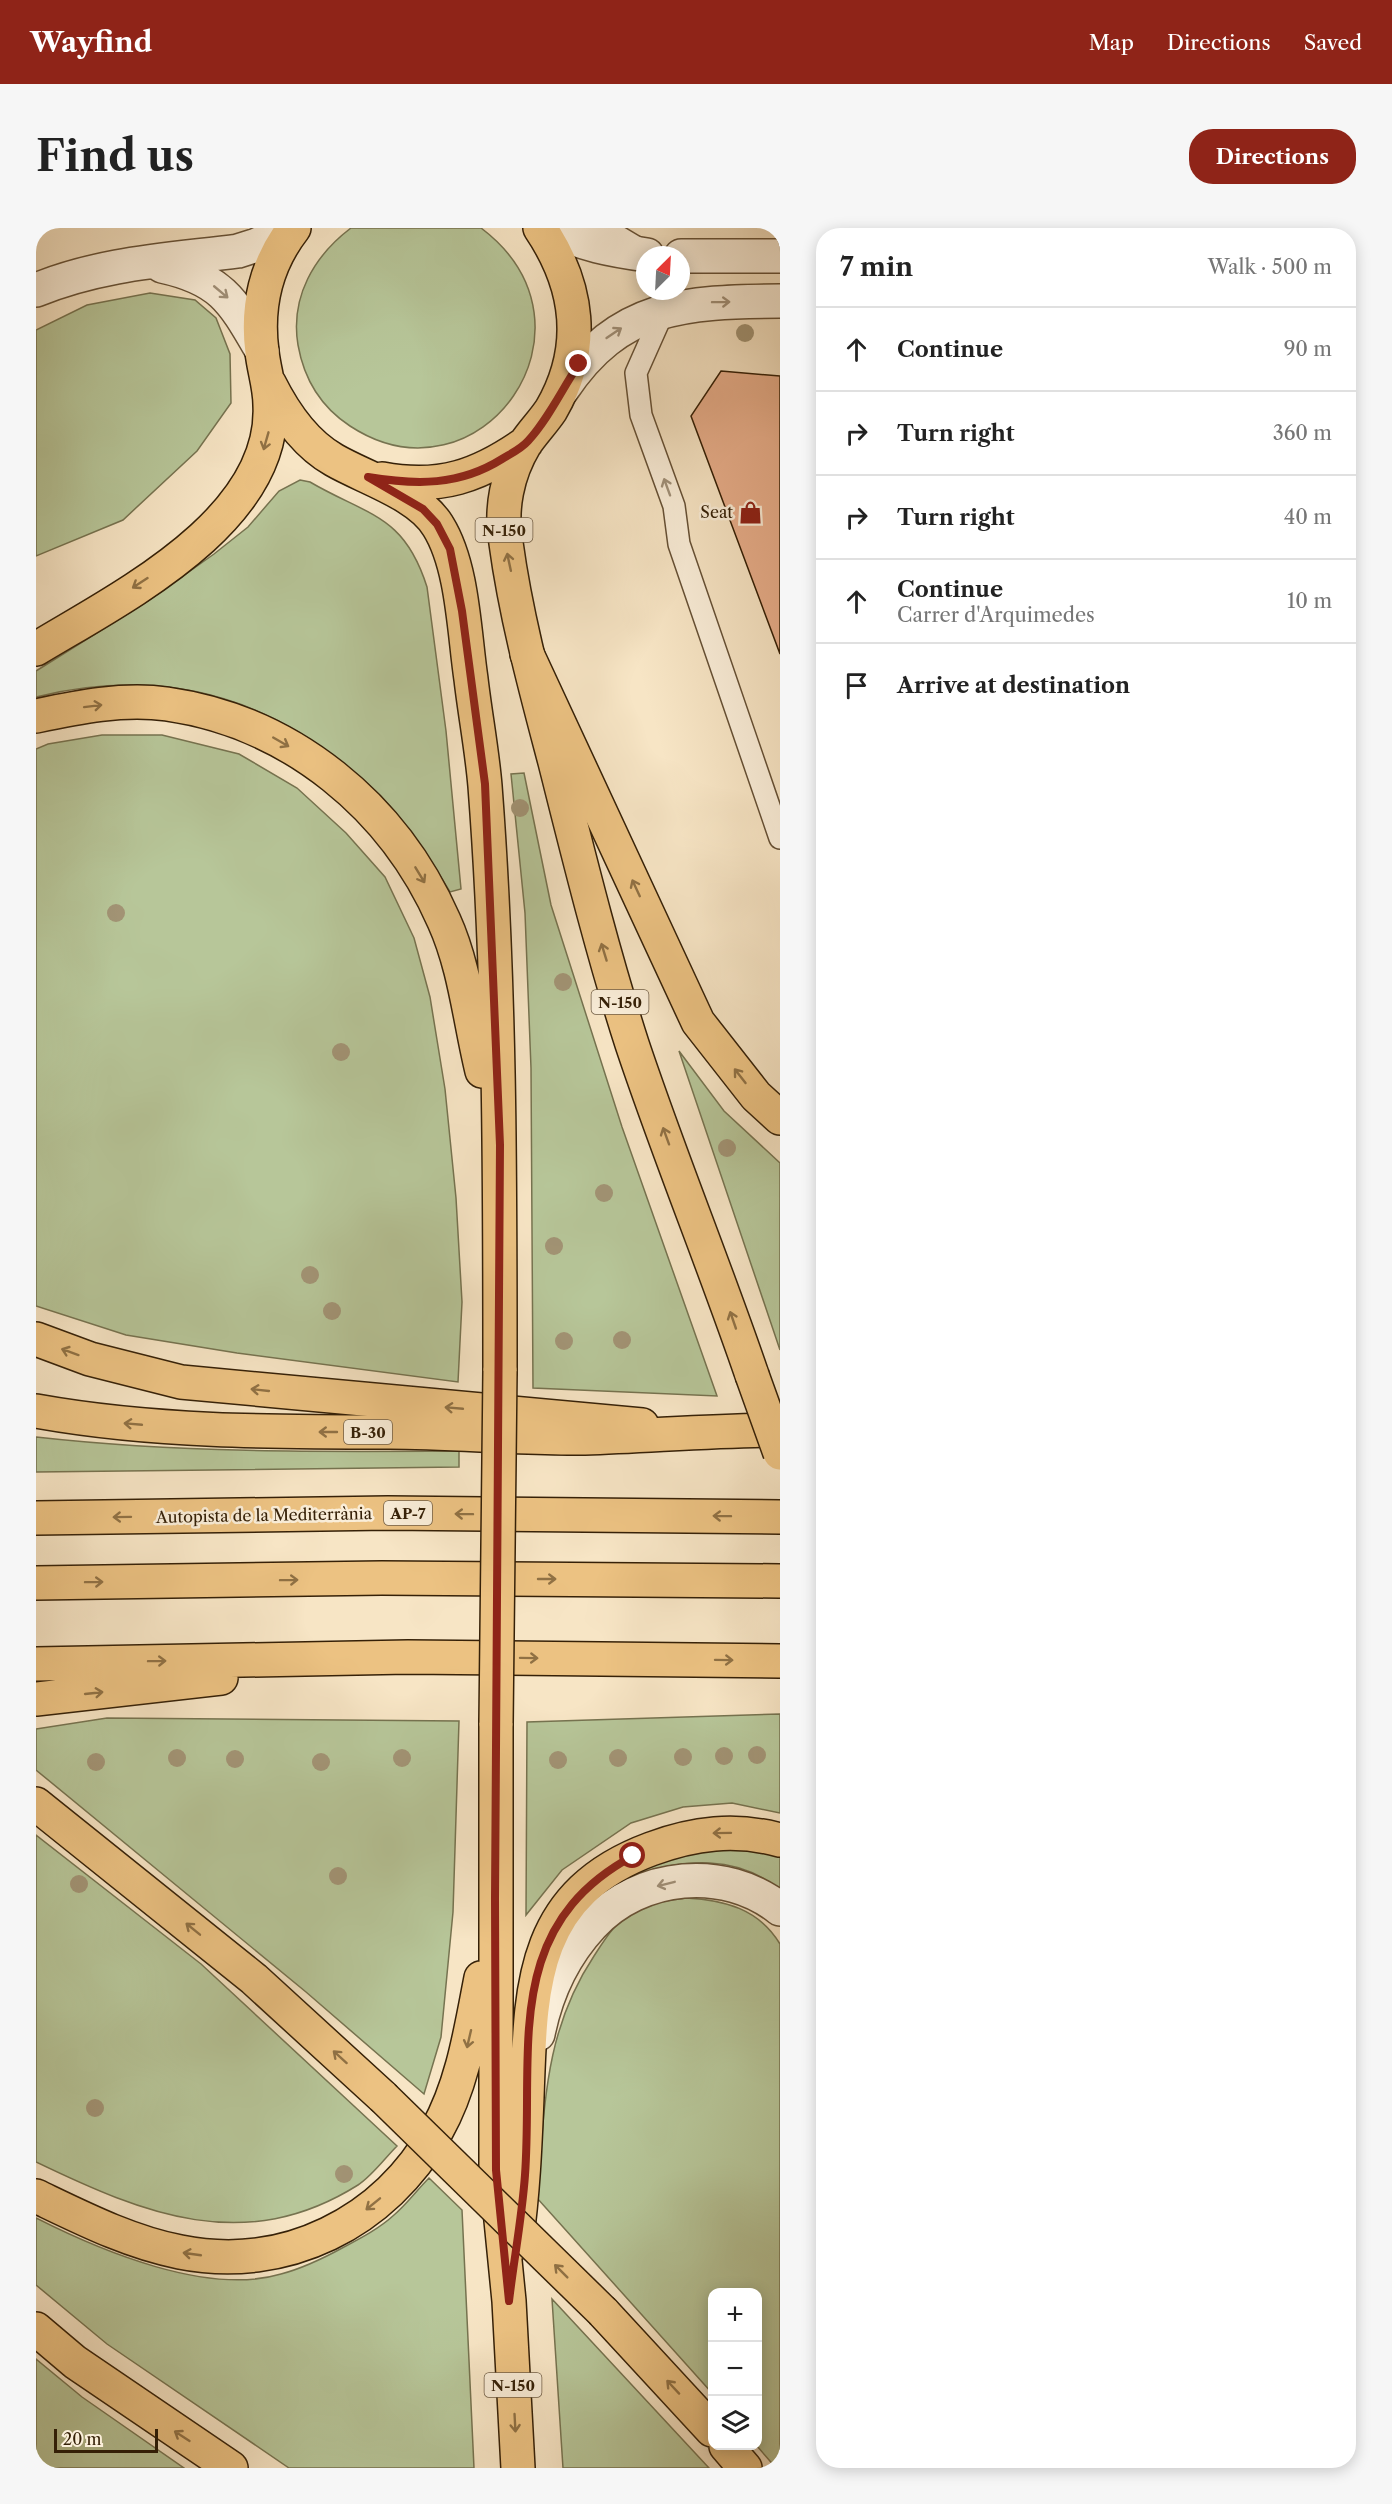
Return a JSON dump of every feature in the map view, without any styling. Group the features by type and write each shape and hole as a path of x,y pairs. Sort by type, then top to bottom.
{"main road":[{"name":"N-150","path":"292,228 275,258 265,284 260,311 262,351 268,383 281,407 312,444 333,460 368,477 423,509 437,524 450,549 462,611 485,784 500,1145 495,1899 496,2170 509,2301 518,2468"},
{"name":"N-150","path":"540,228 563,268 574,317 570,364 561,391 549,413 526,443 508,483 503,513 505,543 527,654 596,925 633,1044 780,1453"},
{"path":"36,649 153,575 222,520 255,475 264,449 271,408 268,383"},
{"name":"N-150","path":"368,477 409,483 437,483 465,477 491,466 526,443"},
{"path":"527,654 698,1022 756,1096 780,1118"},
{"path":"36,716 71,708 119,703 165,704 220,715 273,737 321,765 360,798 396,837 422,878 445,922 461,971 500,1145"},
{"path":"36,1339 90,1359 181,1382 701,1430"},
{"name":"B-30","path":"36,1411 81,1419 173,1428 270,1432 408,1432 584,1438 701,1430 780,1430"},
{"name":"Autopista de la Mediterrània","path":"36,1518 388,1513 780,1516"},
{"path":"36,1583 382,1578 780,1581"},
{"path":"36,1700 408,1657"},
{"path":"36,1664 408,1657 780,1661"},
{"path":"36,1804 254,1979 383,2097 603,2312 708,2426"},
{"path":"509,2301 525,2175 530,2008 536,1972 549,1939 564,1912 582,1891 606,1870 633,1856 701,1833 735,1832 780,1840"},
{"path":"36,2196 133,2240 180,2252 216,2257 254,2257 292,2250 326,2236 361,2214 388,2192 413,2165 437,2130 456,2088 472,2025 495,1899"},
{"path":"36,2329 85,2369 231,2468"},
{"path":"730,2450 745,2468"}],"street":[{"path":"36,290 67,277 109,266 238,251 257,245 292,228"},
{"path":"550,228 600,249 636,254"},
{"path":"690,256 780,256"},
{"path":"148,263 181,270 204,279 224,292 236,307 262,351"},
{"path":"561,391 579,364 598,344 619,328 664,310 713,302 780,301"},
{"path":"526,2119 532,2067 544,2008 568,1955 593,1924 618,1902 648,1888 677,1881 704,1879 750,1890 780,1909"}],"lane":[{"path":"604,228 636,248"},
{"path":"664,310 636,373 641,415 674,506 679,544 780,838"}],"green space":[{"path":"351,228 481,228 518,268 534,313 531,357 513,396 483,427 444,445 398,446 350,426 330,410 315,391 309,381 298,345 296,327 301,294 326,251"},
{"path":"150,293 195,300 216,318 230,354 231,403 197,451 123,520 36,556 36,330 87,305"},
{"path":"300,480 310,482 382,520 407,545 418,563 427,587 446,731 461,889 450,892 407,827 364,780 302,734 267,715 231,701 194,691 156,686 117,685 77,689 36,697 36,671 148,601 214,554 248,527 279,491"},
{"path":"102,735 162,735 239,754 297,788 346,833 385,877 414,938 430,997 445,1089 456,1198 462,1302 458,1382 237,1353 126,1335 36,1306 36,749 48,744"},
{"path":"524,773 551,905 622,1127 717,1396 533,1388 531,1068 525,913 511,774"},
{"path":"679,1051 724,1111 780,1163 780,1350"},
{"path":"36,1437 195,1449 459,1451 459,1467 36,1472"},
{"path":"780,1714 780,1813 732,1803 683,1807 631,1823 562,1870 526,1915 527,1722"},
{"path":"107,1718 459,1721 453,1912 441,2037 424,2094 306,1992 36,1770 36,1729"},
{"path":"36,1835 201,1964 397,2146 373,2172 358,2185 316,2207 275,2219 235,2223 195,2220 156,2211 116,2198 36,2162"},
{"path":"710,1846 780,1854 780,1890 746,1870 710,1863 672,1866 634,1875 648,1862"},
{"path":"686,1898 727,1904 762,1922 780,1944 780,2468 776,2468 760,2450 762,2288 708,2288 708,2389 537,2198 549,2072 565,2014 577,1985 606,1937 616,1926 639,1909 665,1901"},
{"path":"429,2178 462,2210 474,2468 289,2468 107,2344 36,2285 36,2218 91,2244 156,2267 189,2275 221,2279 252,2279 281,2274 306,2266 364,2236 394,2215"},
{"path":"552,2299 709,2468 563,2468"},
{"path":"36,2359 82,2397 184,2468 36,2468"}],"building":[{"path":"721,371 780,376 780,654 691,416"}],"place":[{"name":"Seat","path":"751,512"}],"route":[{"path":"579,364 549,413 526,443 491,466 465,477 437,483 409,483 368,477 423,509 437,524 450,549 462,611 485,784 500,1145 495,1899 496,2170 509,2301 525,2175 530,2008 536,1972 549,1939 564,1912 582,1891 606,1870 633,1856"}]}
